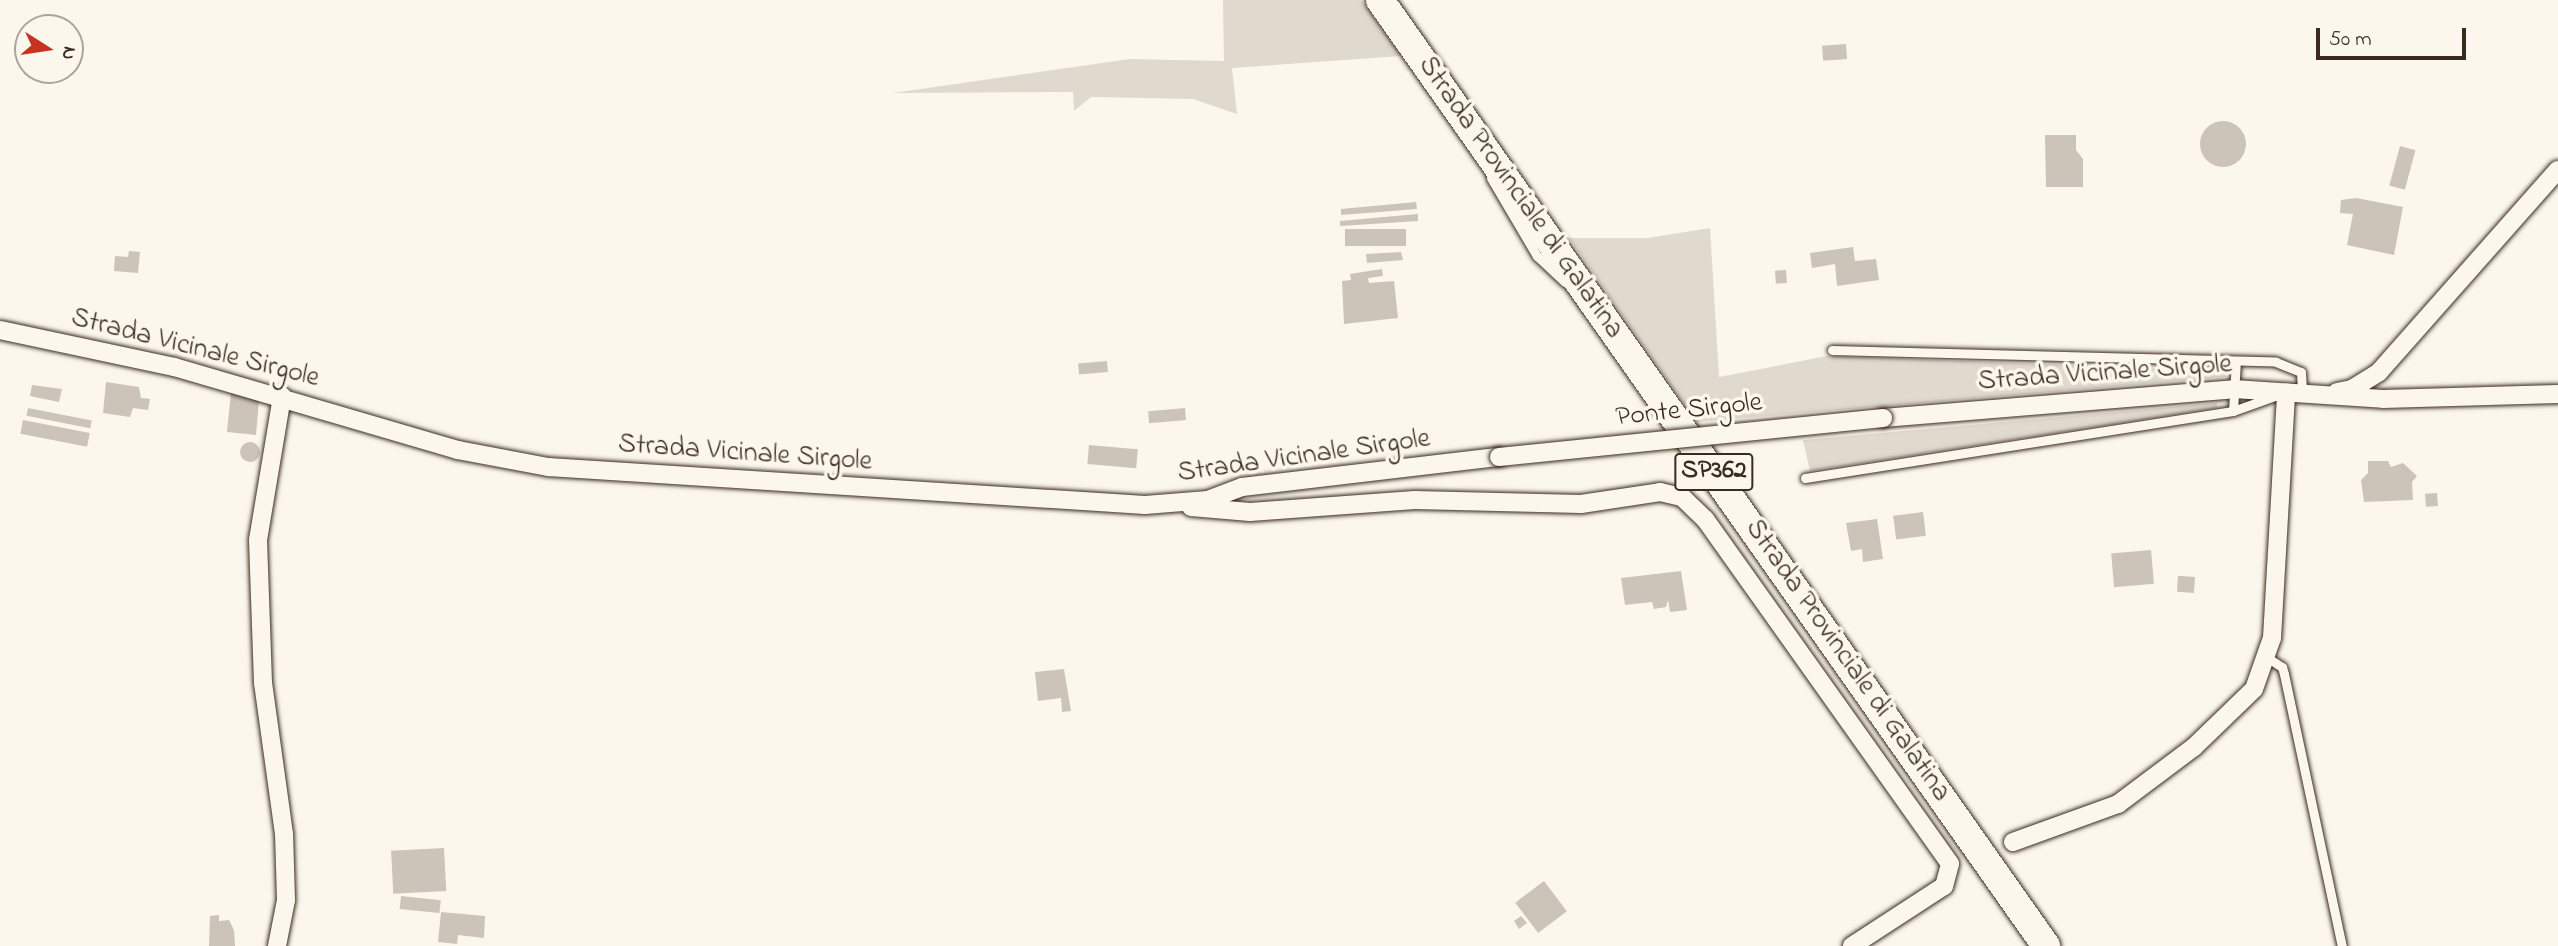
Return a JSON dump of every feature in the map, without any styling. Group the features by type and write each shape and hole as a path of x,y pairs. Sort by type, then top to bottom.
{"main road":[{"name":"Strada Provinciale di Galatina","path":"1380,0 2046,946"}],"street":[{"path":"2330,394 2352,389 2379,372 2558,170"},
{"name":"Strada Vicinale Sirgole","path":"0,330 97,348 282,396 458,450 548,467 1145,505 1208,500 1242,487 1499,457"},
{"name":"Strada Vicinale Sirgole","path":"1883,418 2234,389 2394,399 2558,394"},
{"path":"2013,842 2094,816 2159,776 2228,719 2254,689 2268,658 2294,392"},
{"path":"277,946 285,900 284,834 263,683 258,540 282,396"},
{"name":"Ponte Sirgole","path":"1499,457 1883,418"},
{"path":"1178,503 1200,510 1238,512 1402,500 1581,504 1660,492 1682,497 1705,519 1950,864 1944,886 1852,946"}],"lane":[{"path":"1805,478 2233,411 2294,392 2301,372 2292,365 2236,361 1832,350"},
{"path":"2233,411 2236,361"},
{"path":"2379,372 2379,390 2394,399"},
{"path":"2268,658 2282,667 2284,674 2342,946"}],"shaded area":[{"path":"1223,0 1361,0 1401,56 1232,68 1237,114 1193,99 1091,97 1074,111 1073,92 893,93 1130,59 1224,61"},
{"path":"1710,228 1719,377 1827,356 2201,370 2225,372 2226,377 1697,422 1569,238 1648,238"},
{"path":"2217,403 2217,408 1810,471 1803,440"}],"building":[{"path":"1846,44 1847,59 1823,61 1822,46"},
{"path":"2223,121 2239,128 2246,144 2239,160 2223,167 2207,160 2200,144 2207,128"},
{"path":"2045,135 2076,135 2076,150 2083,159 2083,187 2046,187"},
{"path":"2400,146 2415,150 2405,190 2389,186"},
{"path":"2356,198 2403,207 2394,255 2347,245 2353,214 2340,213 2341,200"},
{"path":"1416,202 1417,209 1341,215 1341,209"},
{"path":"1418,214 1418,221 1340,226 1340,221"},
{"path":"1345,229 1406,229 1406,246 1345,246"},
{"path":"1853,247 1855,261 1876,259 1879,280 1837,286 1835,264 1812,268 1810,253"},
{"path":"129,251 140,252 138,273 114,271 115,256 128,257"},
{"path":"1401,252 1403,260 1367,263 1366,254"},
{"path":"1382,269 1383,276 1368,278 1369,283 1394,281 1398,318 1344,324 1342,281 1351,280 1350,274"},
{"path":"1786,270 1787,283 1776,284 1775,271"},
{"path":"1107,361 1108,372 1079,374 1078,364"},
{"path":"106,382 139,387 141,398 150,399 148,410 133,408 130,417 103,413"},
{"path":"32,385 62,389 59,402 30,396"},
{"path":"231,392 259,400 256,435 227,432"},
{"path":"28,408 92,420 90,428 26,416"},
{"path":"1185,408 1186,420 1149,423 1148,411"},
{"path":"23,420 90,433 87,447 20,434"},
{"path":"250,442 257,445 260,452 257,459 250,462 243,459 240,452 243,445"},
{"path":"1089,445 1138,449 1136,468 1087,464"},
{"path":"2368,461 2388,461 2391,467 2403,463 2417,476 2412,482 2413,500 2364,502 2361,480 2368,473"},
{"path":"2437,493 2438,506 2426,507 2425,494"},
{"path":"1923,512 1926,536 1896,539 1893,516"},
{"path":"1877,519 1883,559 1863,562 1862,549 1851,551 1846,523"},
{"path":"2151,550 2154,584 2114,587 2111,553"},
{"path":"1681,571 1687,610 1670,612 1668,600 1666,607 1654,609 1652,602 1625,605 1621,578"},
{"path":"2178,576 2195,577 2194,593 2177,592"},
{"path":"1064,669 1071,711 1062,712 1061,698 1038,701 1035,672"},
{"path":"444,848 446,891 393,894 391,851"},
{"path":"1544,881 1567,911 1538,933 1515,903"},
{"path":"401,896 441,900 439,913 400,909"},
{"path":"441,912 485,916 484,938 458,935 457,944 438,942"},
{"path":"219,915 219,921 229,920 234,930 235,946 209,946 210,916"},
{"path":"1521,916 1527,923 1519,929 1514,921"}]}
